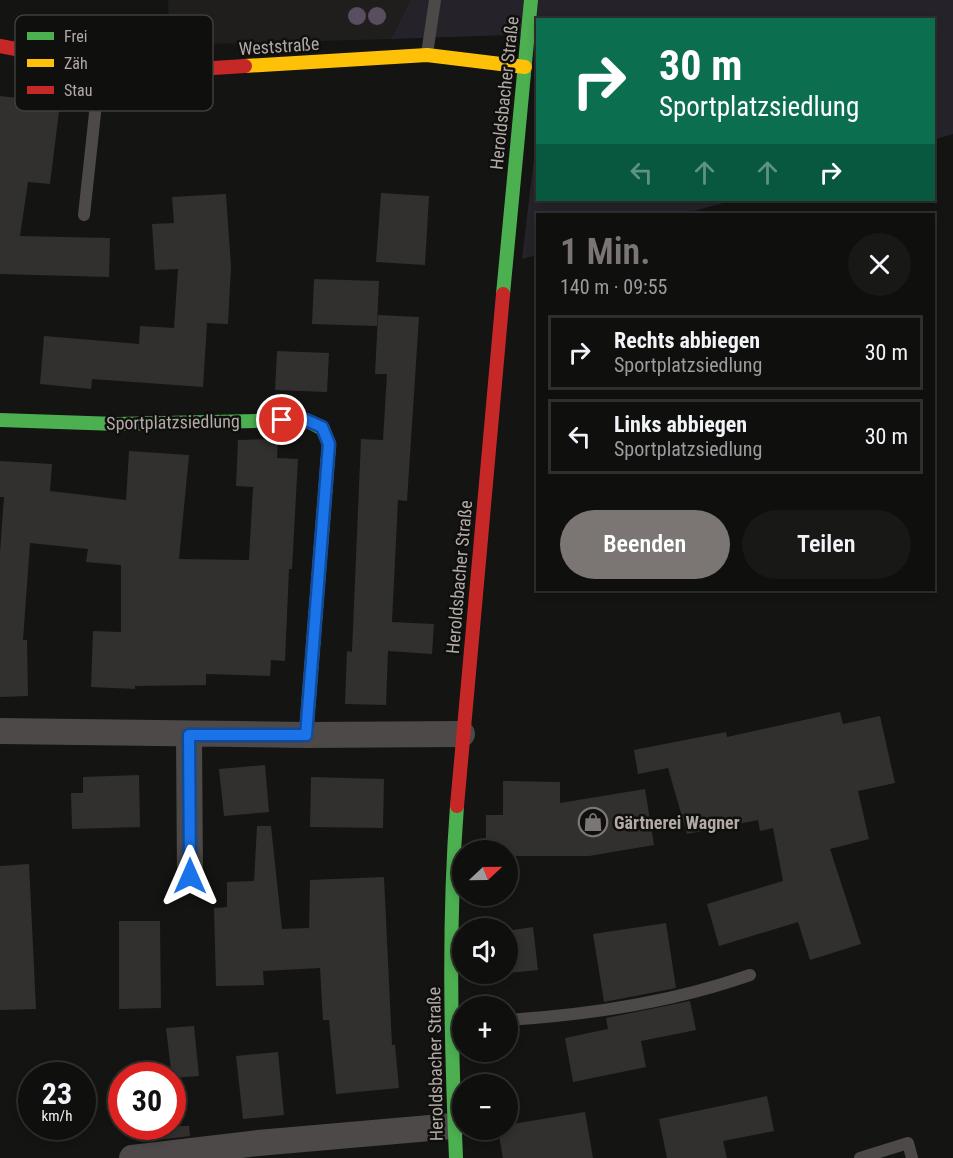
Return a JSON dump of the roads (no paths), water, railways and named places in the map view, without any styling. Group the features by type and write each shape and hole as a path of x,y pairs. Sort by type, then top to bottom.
{"street":[{"name":"Heroldsbacher Straße","path":"455,996 452,885 462,734 531,0"},
{"name":"Weststraße","path":"0,46 15,49"},
{"name":"Weststraße","path":"213,68 427,55 525,67"},
{"name":"Sportplatzsiedlung","path":"0,420 117,424 306,420 322,427 329,444 306,735"},
{"path":"0,731 189,735 462,734"},
{"path":"189,735 190,876"},
{"path":"132,1158 258,1143 452,1126"},
{"name":"Heroldsbacher Straße","path":"454,1140 456,1158"}],"lane":[{"path":"427,55 435,0"},
{"path":"84,215 95,111"},
{"path":"518,1019 544,1018 665,999 708,990 750,975"},
{"path":"860,1158 908,1143 912,1158"}],"place":[{"name":"Gärtnerei Wagner","path":"593,822"}]}
